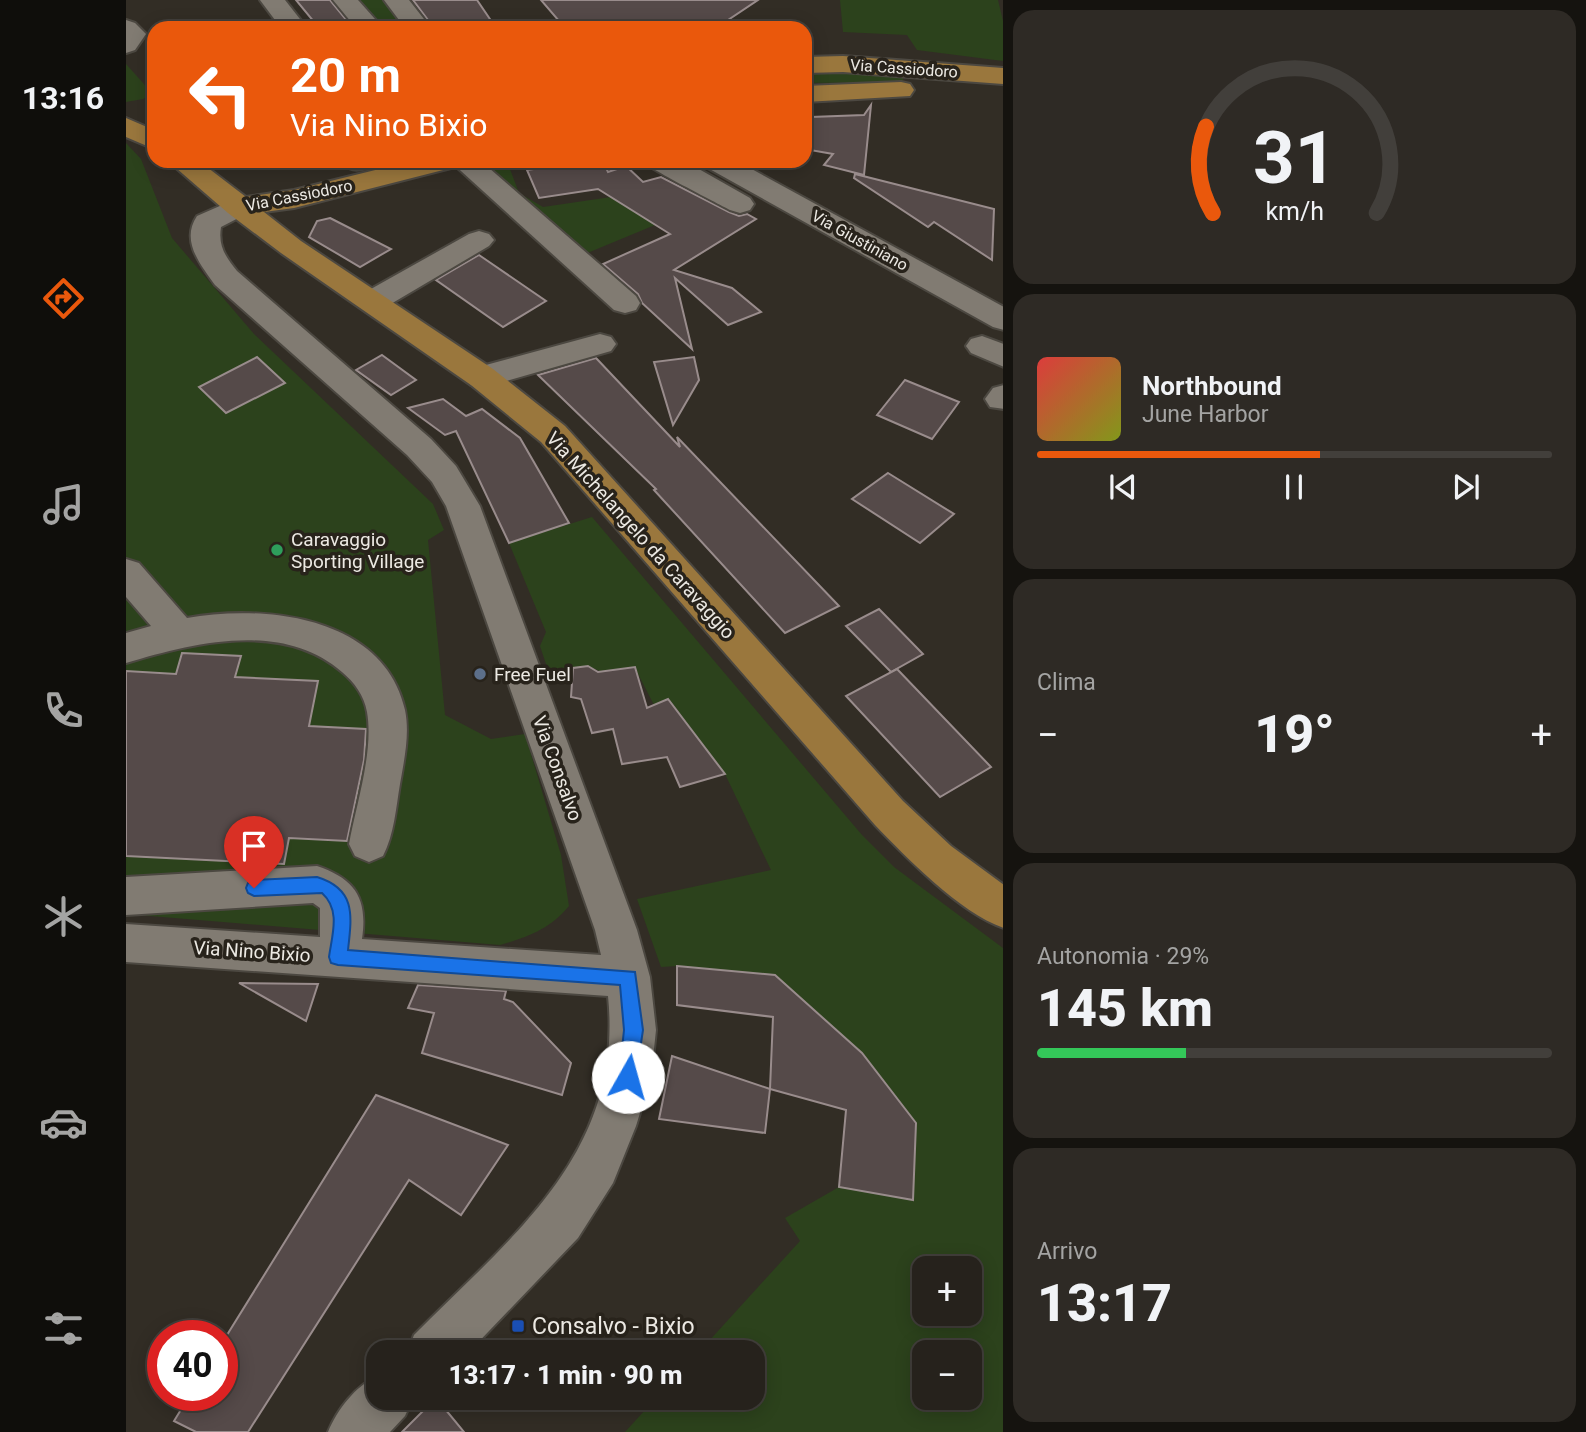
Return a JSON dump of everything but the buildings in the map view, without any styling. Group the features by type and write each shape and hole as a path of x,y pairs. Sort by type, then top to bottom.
{"main road":[{"name":"Via Cassiodoro","path":"812,65 843,64 1003,95"},
{"name":"Via Cassiodoro","path":"812,93 914,79 1003,76"},
{"path":"126,126 147,137"},
{"name":"Via Michelangelo da Caravaggio","path":"191,168 291,247 482,377 553,434 889,813 936,859 1003,909"},
{"name":"Via Cassiodoro","path":"239,207 286,181 333,168"},
{"name":"Via Cassiodoro","path":"239,207 294,199 417,168"}],"street":[{"path":"272,0 288,21"},
{"path":"345,0 364,21"},
{"path":"396,0 412,21"},
{"path":"126,28 133,34 126,45"},
{"path":"472,168 625,303"},
{"path":"708,171 766,218"},
{"name":"Via Giustiniano","path":"708,171 744,176 1002,318"},
{"name":"Via Consalvo","path":"239,207 207,222 203,239 207,250 226,278 419,447 444,474 463,506 616,930 628,977 634,1030 628,1077 613,1126 596,1166 561,1220 445,1340"},
{"path":"373,301 479,240"},
{"path":"482,377 600,344"},
{"path":"126,572 179,634"},
{"path":"126,649 179,634 228,626 278,627 324,642 361,666 380,694 387,720 369,844"},
{"path":"126,896 317,884 335,894 343,916 338,957"},
{"name":"Via Nino Bixio","path":"126,943 628,977"},
{"path":"354,1432 375,1410"}],"green space":[{"path":"356,0 384,0 400,21 373,21"},
{"path":"840,0 998,0 1003,21 1003,61 917,50 907,35 843,32"},
{"path":"126,64 147,87 147,96 126,102"},
{"path":"812,73 903,73 903,82 812,83"},
{"name":"Caravaggio Sporting Village","path":"126,143 141,159 172,238 254,334 433,504 444,530 428,540 445,715 491,739 525,734 561,855 569,906 554,921 538,931 500,945 126,914"},
{"path":"488,168 510,168 519,193 543,207 611,197 655,225 585,254 491,176"},
{"path":"592,517 862,835 894,867 1003,948 1003,1432 625,1432 645,1410 765,1410 765,1340 710,1340 800,1241 785,1218 839,1187 913,1200 916,1123 862,1053 775,975 677,966 661,967 637,899 771,870 725,774 669,699 654,705 635,668 600,671 588,666 554,671 546,664 540,646 546,632 509,543"}],"place":[{"name":"Caravaggio Sporting Village","path":"277,550"},
{"name":"Free Fuel","path":"480,674"},
{"name":"Consalvo - Bixio","path":"518,1326"}],"route":[{"path":"254,888 317,884 328,888 335,894 343,916 338,957 628,977 634,1030 628,1077"}]}
